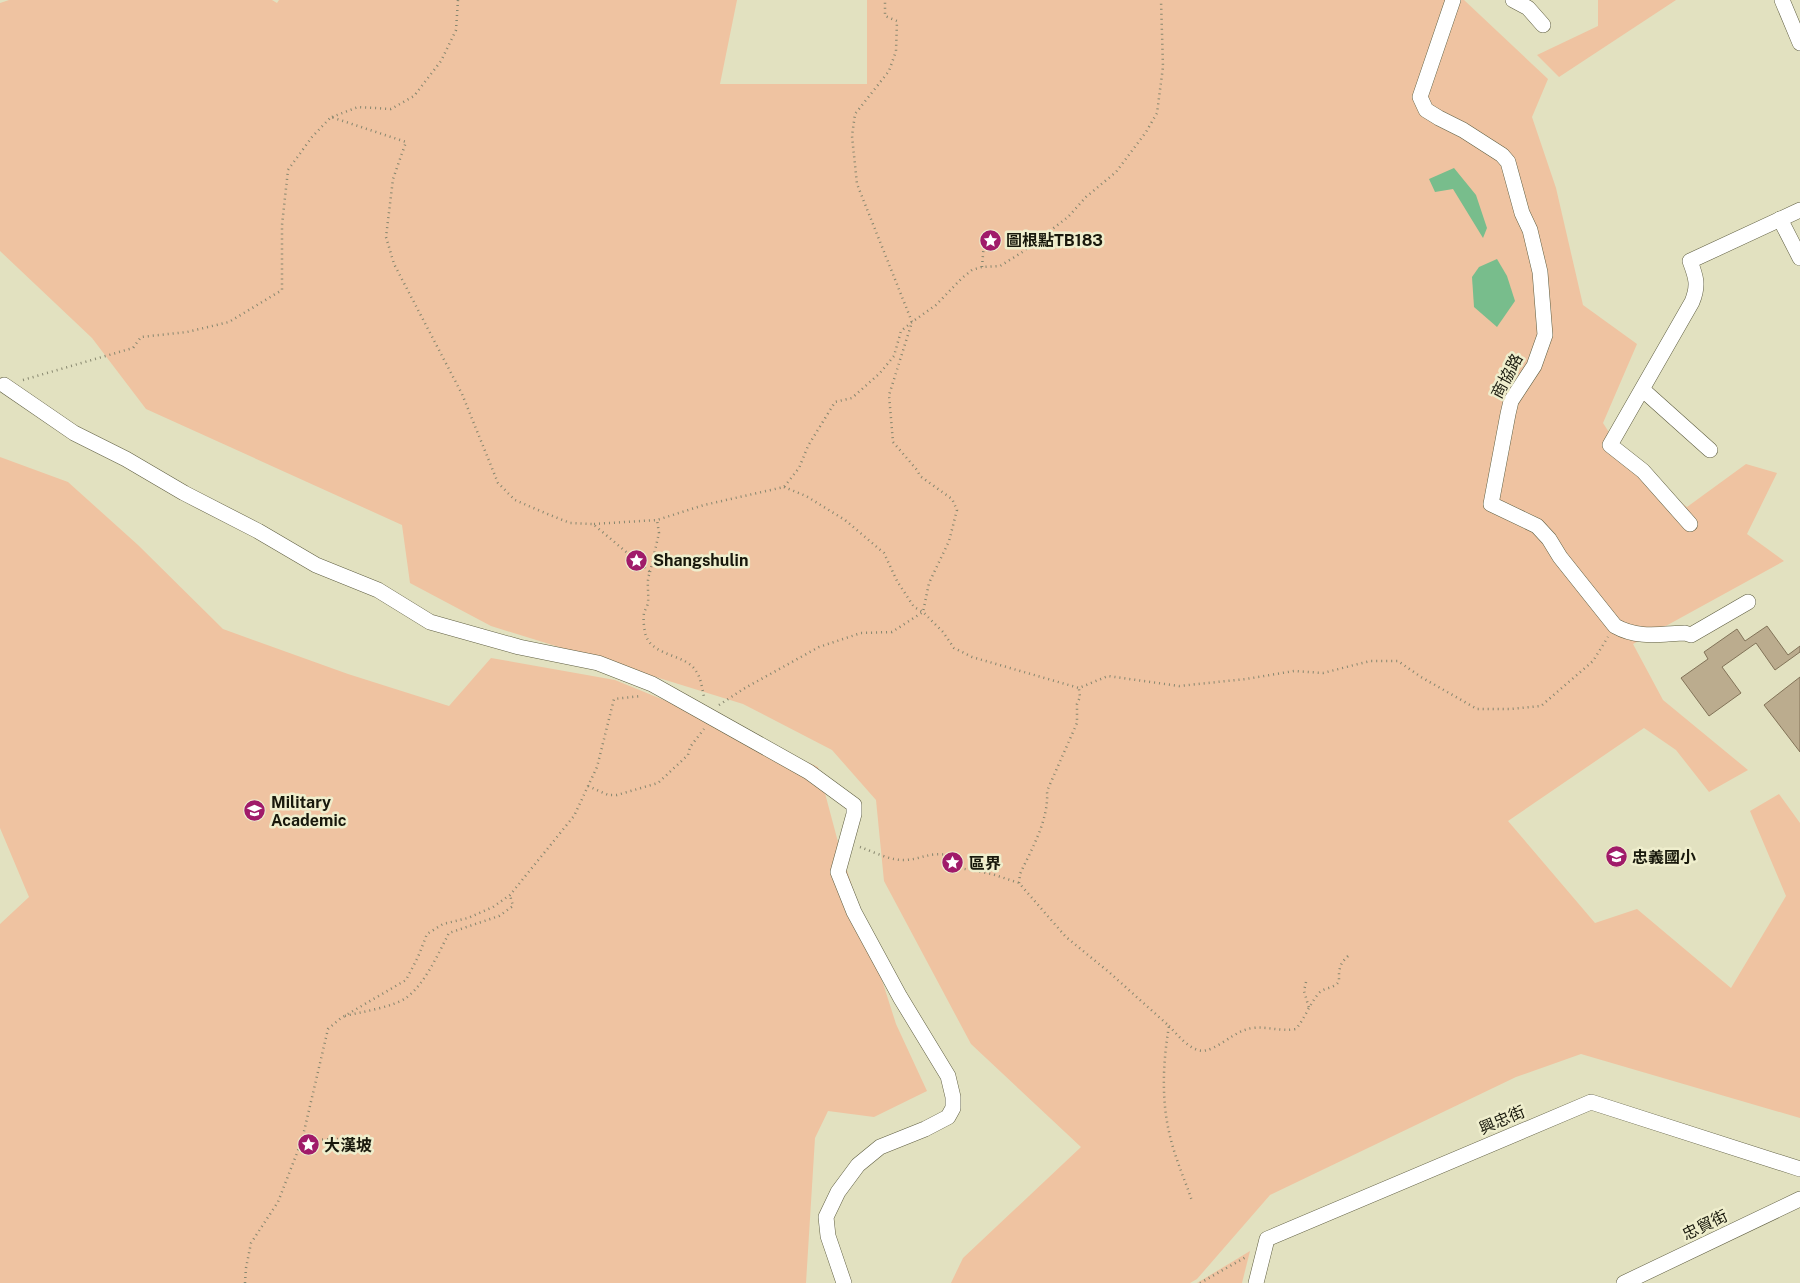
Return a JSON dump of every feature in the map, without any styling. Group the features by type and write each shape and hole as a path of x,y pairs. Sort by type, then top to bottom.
{"street":[{"name":"商協路","path":"1453,0 1420,96 1426,110 1463,130 1502,155 1508,162 1522,213 1530,230 1540,272 1545,336 1534,366 1512,401 1491,504 1537,526 1615,626"},
{"path":"1514,0 1528,8 1542,25"},
{"path":"1782,0 1800,43"},
{"path":"1690,524 1644,472 1610,445 1695,296 1697,290 1696,278 1690,261 1800,210"},
{"path":"1780,219 1800,258"},
{"path":"4,385 74,433 126,459 316,565 378,590 430,622 519,647 598,663 652,684 809,772 854,804 854,814 838,872 854,912 900,996 948,1076 953,1097 953,1108 948,1117 926,1129 880,1147 858,1165 838,1192 826,1217 828,1236 844,1283"},
{"path":"1643,390 1710,450"},
{"path":"1615,626 1627,633 1685,633 1692,635 1748,602"},
{"name":"興忠街","path":"1256,1283 1267,1239 1591,1102 1800,1169"},
{"name":"忠貿街","path":"1624,1283 1800,1199"}],"path":[{"path":"331,117 358,107 391,108 414,96 441,61 456,30 458,0"},
{"path":"588,786 608,795 617,795 658,784 688,755 690,747 707,725 706,713 819,647 861,633 892,632 923,612 929,583 949,541 956,510 952,499 920,476 893,442 889,395 912,322 857,184 852,136 855,114 889,71 896,51 897,21 885,16 884,0"},
{"path":"784,487 799,468 808,446 835,402 852,398 880,373 894,356 901,331 936,305 972,270 982,267 1000,266 1021,253 1068,217 1086,197 1116,172 1146,132 1157,113 1163,66 1161,0"},
{"path":"982,267 984,242"},
{"path":"593,524 657,520 704,504 784,487 806,496 845,520 884,553 896,581 914,607 923,612 943,632 954,648 972,657 1078,688 1108,676 1179,686 1246,679 1294,671 1323,673 1370,661 1398,661 1421,677 1477,709 1512,709 1541,706 1593,661 1615,626"},
{"path":"650,572 659,533 657,520"},
{"path":"1019,883 1020,874 1042,824 1048,791 1077,723 1077,704 1080,696 1078,688"},
{"path":"846,844 895,859 906,860 935,853 948,855 954,868 992,874 1019,883 1066,937 1110,973 1187,1044 1198,1050 1206,1051 1240,1031 1252,1028 1270,1028 1284,1031 1296,1029 1324,989 1333,986 1339,981 1340,964 1348,956"},
{"path":"341,1018 394,1004 406,998 427,975 449,933 499,916 513,906 510,894"},
{"path":"1306,982 1304,991 1309,1008"},
{"path":"1169,1026 1164,1052 1163,1087 1167,1120 1170,1137 1192,1201"},
{"path":"302,1140 341,1139"},
{"path":"1200,1283 1252,1254"}],"shaded area":[{"path":"9,0 272,0 277,3 279,0 737,0 720,84 867,84 867,0 1464,0 1548,79 1532,117 1556,188 1583,305 1637,344 1603,423 1630,465 1687,507 1746,464 1777,473 1747,534 1784,561 1633,644 1663,700 1748,770 1709,792 1676,750 1644,728 1508,821 1595,923 1637,909 1731,988 1786,896 1750,811 1779,794 1800,823 1800,1118 1581,1054 1516,1077 1270,1195 1197,1279 1190,1283 951,1283 963,1258 1081,1147 971,1044 884,881 876,800 832,750 743,704 491,626 410,583 402,525 146,409 92,338 0,251 0,3"},
{"path":"1598,0 1676,0 1559,77 1537,55 1598,26"},
{"path":"1454,168 1476,195 1487,228 1483,238 1453,189 1435,192 1429,179"},
{"path":"1497,259 1507,276 1515,301 1497,327 1474,307 1472,277 1479,267"},
{"path":"0,457 68,482 138,545 223,629 348,674 449,706 491,658 615,680 720,723 818,767 838,842 896,1024 927,1091 874,1117 828,1111 815,1138 806,1283 0,1283 0,924 29,897 0,828"},
{"path":"1250,1251 1242,1283 1197,1283"}],"building":[{"path":"1767,626 1788,655 1800,646 1800,652 1775,670 1756,643 1722,667 1741,693 1709,716 1681,678 1708,659 1704,652 1737,629 1745,641"},
{"path":"1800,677 1800,752 1764,705"}],"place":[{"name":"圖根點TB183","path":"990,240"},
{"name":"Shangshulin","path":"637,560"},
{"name":"Military Academic","path":"255,811"},
{"name":"忠義國小","path":"1616,857"},
{"name":"區界","path":"953,863"},
{"name":"大漢坡","path":"308,1145"}]}
